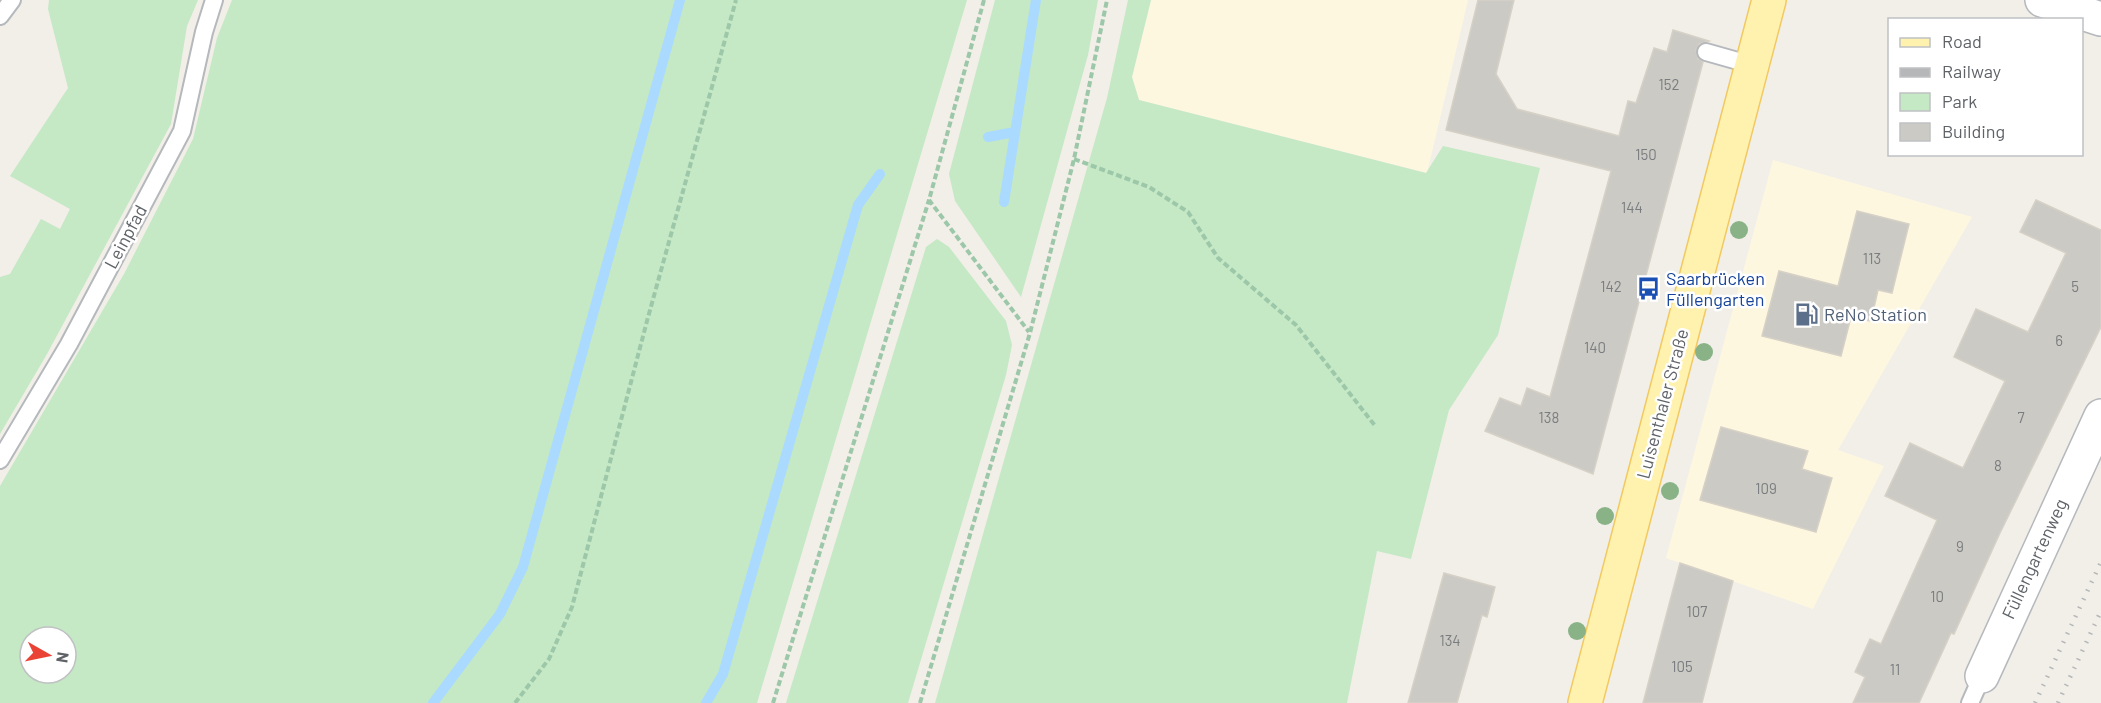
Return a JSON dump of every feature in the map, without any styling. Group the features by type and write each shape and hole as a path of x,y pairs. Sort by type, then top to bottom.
{"main road":[{"name":"Luisenthaler Straße","path":"1585,703 1769,0"}],"street":[{"path":"2042,0 2101,19"},
{"name":"Füllengartenweg","path":"1976,690 2101,416"}],"lane":[{"path":"0,15 12,0"},
{"name":"Leinpfad","path":"0,460 69,344 182,131 204,32 214,0"},
{"path":"1706,52 1752,65"}],"path":[{"path":"515,703 549,659 572,607 647,321 736,0"},
{"path":"773,703 929,200 984,0"},
{"path":"920,703 1030,333 1074,159 1107,0"},
{"path":"1074,159 1149,187 1188,212 1218,258 1296,326 1376,427"},
{"path":"929,200 1030,333"}],"shaded area":[{"path":"1151,0 1468,0 1427,173 1139,100 1132,77"},
{"path":"1773,160 1972,217 1838,450 1884,466 1813,609 1666,558"}],"green space":[{"path":"49,0 198,0 187,26 171,124 47,354 0,434 0,277 10,274 41,219 60,229 70,209 10,176 68,88 48,9"},
{"path":"232,0 967,0 757,703 0,703 0,486 124,274 193,139 217,38"},
{"path":"995,0 1098,0 1088,55 1021,297 955,201 949,174"},
{"path":"1128,0 1151,0 1132,77 1139,100 1426,173 1443,146 1540,168 1498,335 1449,410 1411,559 1377,551 1347,703 935,703 1107,98"},
{"path":"937,239 949,247 1006,321 1012,345 1006,375 908,703 786,703 926,247"}],"building":[{"path":"1478,0 1514,0 1496,74 1517,109 1619,136 1628,101 1636,103 1654,48 1667,52 1673,30 1709,41 1699,44 1696,50 1698,59 1703,62 1593,474 1485,431 1500,398 1521,406 1527,388 1550,397 1611,171 1446,130"},
{"path":"2036,200 2101,230 2101,327 1919,703 1853,703 1865,677 1855,672 1870,639 1881,644 1937,520 1885,496 1910,443 1963,468 2005,381 1954,357 1976,309 2028,332 2066,253 2020,232"},
{"path":"1857,211 1909,224 1892,293 1878,290 1871,321 1851,317 1841,356 1762,336 1779,271 1838,286"},
{"path":"1721,427 1808,451 1802,469 1832,478 1816,532 1700,500"},
{"path":"1680,563 1733,581 1702,703 1643,703"},
{"path":"1444,573 1495,587 1487,617 1482,615 1457,703 1408,703"}],"waterway":[{"path":"433,703 500,614 523,567 680,0"},
{"path":"1004,202 1036,0"},
{"path":"988,137 1015,132"},
{"path":"706,703 723,674 858,205 880,174"}],"railway":[{"path":"2035,703 2101,562"},
{"path":"2058,703 2101,611"}],"place":[{"name":"Saarbrücken Füllengarten","path":"1648,289"},
{"name":"ReNo Station","path":"1806,315"}]}
